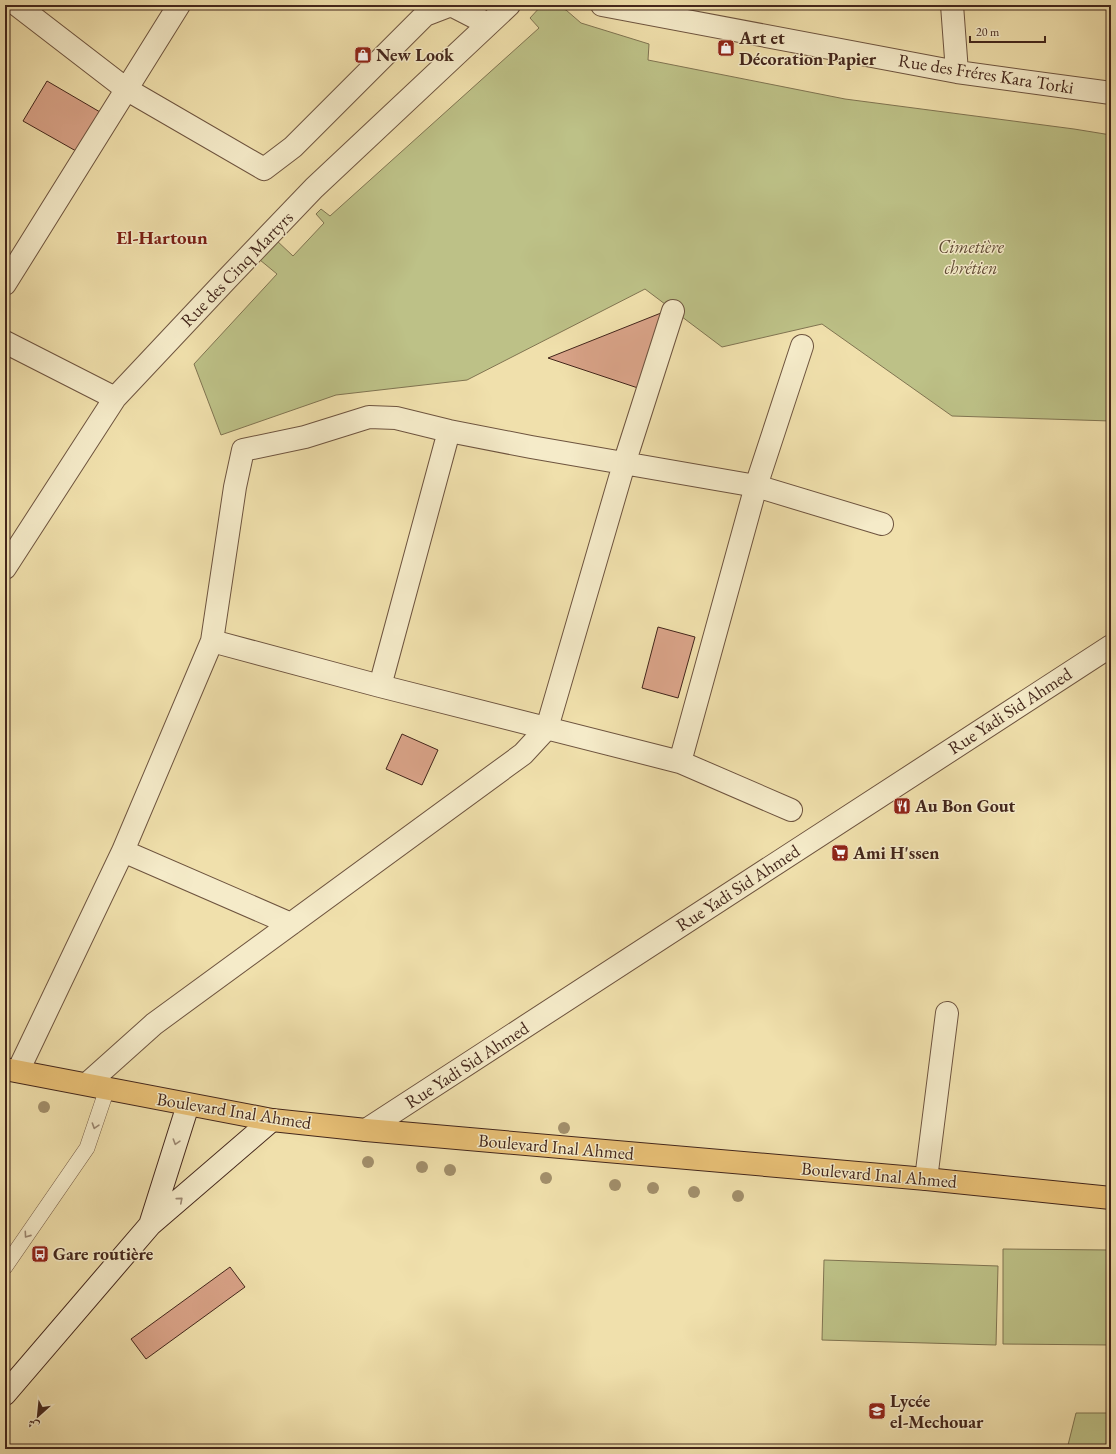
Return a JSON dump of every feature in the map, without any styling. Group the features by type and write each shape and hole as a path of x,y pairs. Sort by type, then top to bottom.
{"main road":[{"name":"Boulevard Inal Ahmed","path":"11,1070 272,1120 366,1130 926,1179 1111,1198"}],"street":[{"path":"17,5 126,90 264,169 293,147 425,15 451,5 488,24"},
{"path":"5,284 179,5"},
{"name":"Rue des Cinq Martyrs","path":"5,568 115,398 314,188 509,5"},
{"name":"Rue des Fréres Kara Torki","path":"602,5 957,72 1111,93"},
{"path":"952,5 957,72"},
{"path":"97,1086 154,1024 523,754 547,728 624,464 673,311"},
{"path":"5,342 115,398"},
{"path":"680,762 756,486 802,346"},
{"path":"11,1070 123,851 212,641 235,487 243,450 305,437 369,417 396,418 449,431 624,464 756,486 882,524"},
{"path":"380,686 449,431"},
{"path":"212,641 380,686 680,762 791,810"},
{"name":"Rue Yadi Sid Ahmed","path":"366,1130 1111,646"},
{"path":"123,851 291,924"},
{"path":"926,1179 947,1013"},
{"path":"150,1225 188,1105"},
{"path":"5,1394 150,1225 272,1120"}],"lane":[{"path":"5,1266 88,1148 97,1086"}],"green space":[{"name":"Cimetière chrétien","path":"542,5 551,5 566,10 581,23 649,44 648,60 845,99 1111,135 1111,421 952,416 822,324 722,347 645,289 467,380 336,395 221,435 194,364 277,274 260,260 275,239 293,256 324,223 316,214 321,209 330,216 539,28 530,18"},
{"path":"1003,1249 1111,1250 1111,1345 1003,1344"},
{"path":"824,1260 998,1266 996,1345 822,1340"},
{"path":"1076,1413 1111,1413 1111,1449 1067,1449"}],"building":[{"path":"47,81 100,112 76,151 23,121"},
{"path":"661,313 638,388 548,358"},
{"path":"658,627 695,637 678,698 642,688"},
{"path":"402,734 438,750 422,785 386,769"},
{"path":"230,1267 245,1287 146,1359 131,1339"}],"place":[{"name":"Art et Décoration Papier","path":"726,48"},
{"name":"New Look","path":"363,55"},
{"name":"Au Bon Gout","path":"902,806"},
{"name":"Ami H'ssen","path":"840,853"},
{"name":"Gare routière","path":"40,1254"},
{"name":"Lycée el-Mechouar","path":"877,1411"}],"district":[{"name":"El-Hartoun","path":"162,237"}]}
